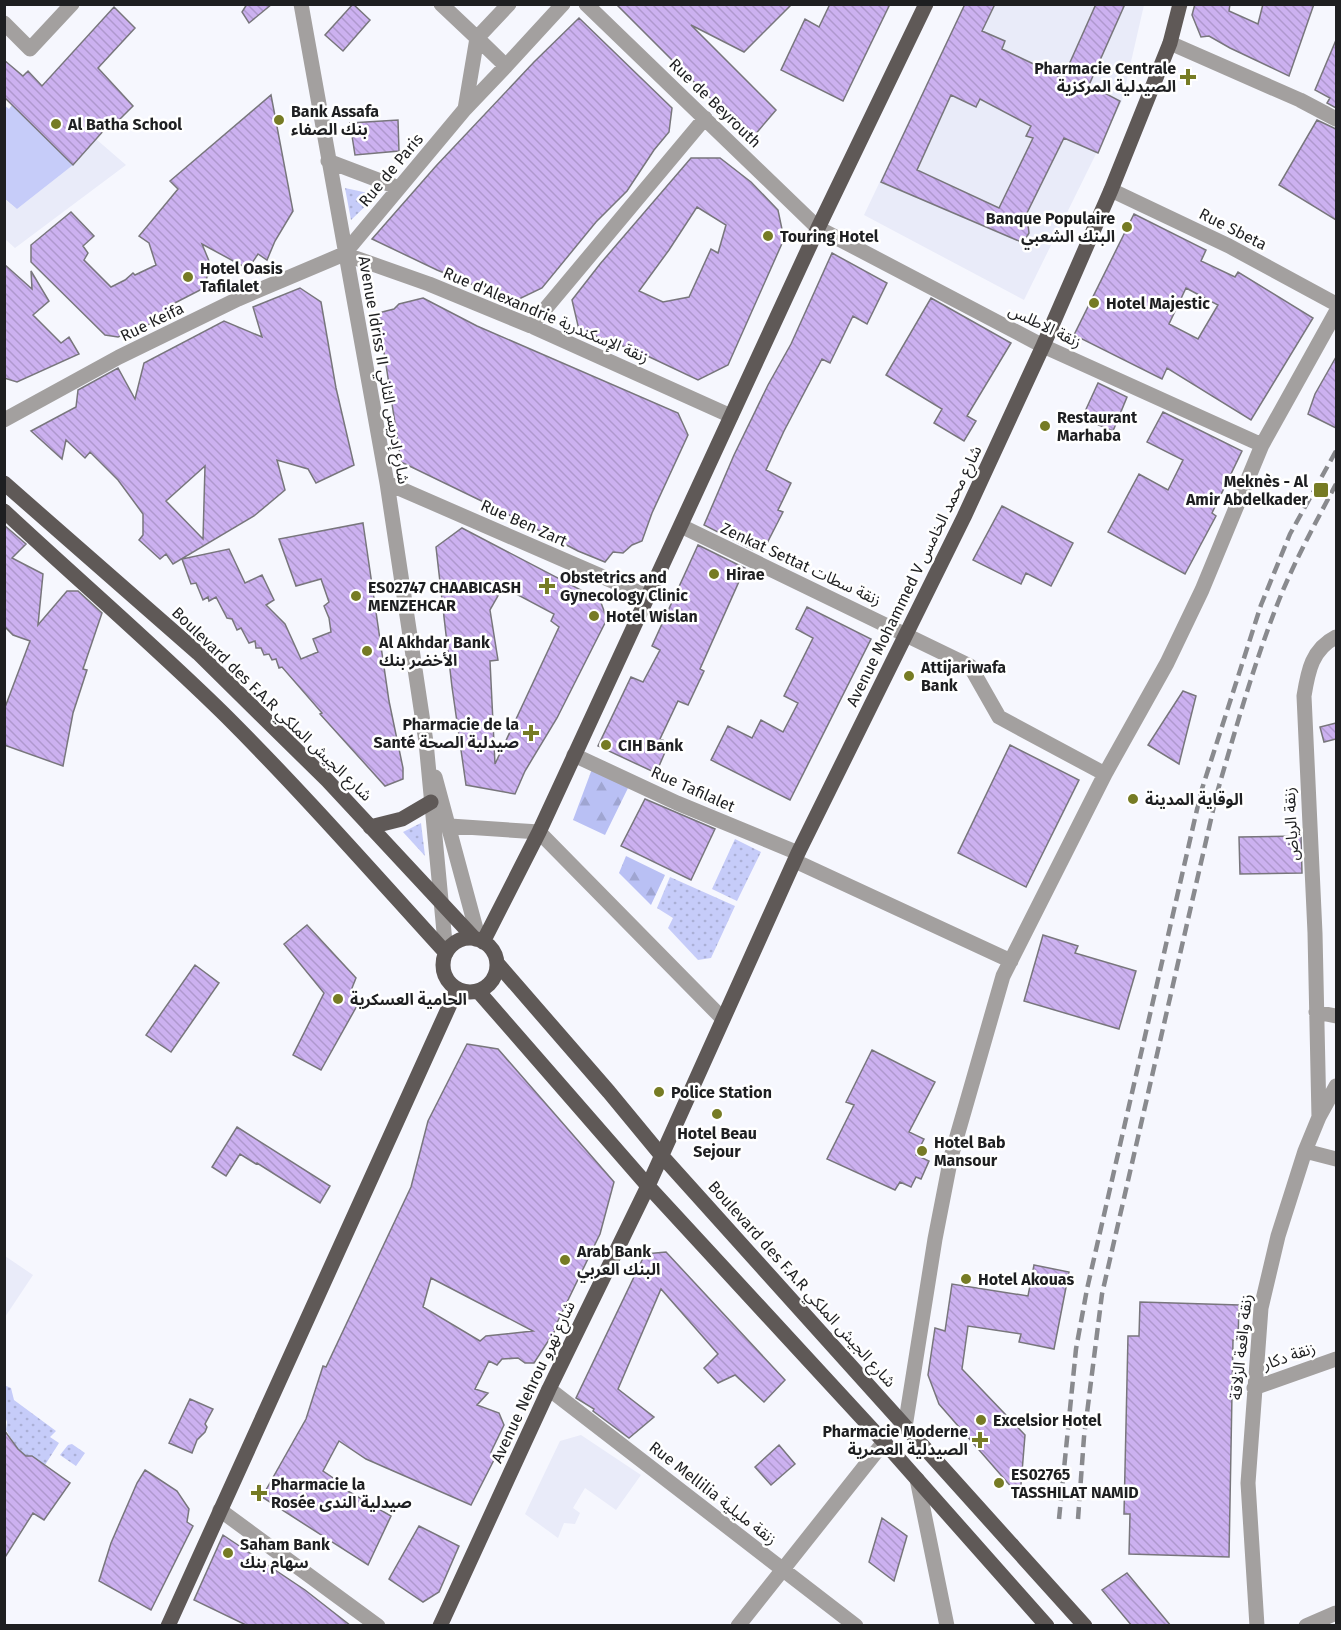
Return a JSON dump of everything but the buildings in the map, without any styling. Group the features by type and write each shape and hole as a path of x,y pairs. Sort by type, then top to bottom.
{"main road":[{"path":"479,940 539,832 818,228 926,4"},
{"name":"Avenue Mohammed V شارع محمد الخامس","path":"661,1155 797,857 979,484 1043,346 1111,190 1170,42 1180,4"},
{"name":"Boulevard des F.A.R شارع الجيش الملكي","path":"4,483 198,653 296,749 479,940"},
{"path":"4,511 140,633 225,715 316,808 446,953"},
{"path":"370,827 402,819 431,802"},
{"path":"479,940 495,954 497,963 494,977 490,983 478,991 457,989 451,984 444,969 446,953 458,941 479,940"},
{"name":"Boulevard des F.A.R شارع الجيش الملكي","path":"497,963 661,1155 1084,1626"},
{"path":"168,1626 457,989"},
{"path":"478,991 648,1186 884,1442 1047,1626"},
{"name":"Avenue Nehrou شارع نهرو","path":"440,1626 549,1389 661,1155"}],"street":[{"path":"4,23 30,49 72,4"},
{"name":"Avenue Idriss II شارع إدريس الثاني","path":"301,4 344,254 387,483 426,742 446,953"},
{"path":"441,4 506,66"},
{"path":"465,109 477,38 509,4"},
{"name":"Rue de Paris","path":"344,254 465,109 563,4"},
{"name":"Rue de Beyrouth","path":"586,4 818,228"},
{"path":"1170,42 1300,100 1336,119"},
{"path":"531,326 705,118"},
{"path":"328,161 399,188"},
{"name":"Rue Sbeta","path":"1111,190 1229,246 1336,304"},
{"name":"زنقة الاطلس","path":"818,228 1043,346 1262,445"},
{"name":"Rue d'Alexandrie زنقة الإسكندرية","path":"344,254 429,284 531,326 731,416"},
{"name":"Rue Keifa","path":"8,418 119,357 219,309 344,254"},
{"path":"905,1427 935,1239 951,1157 1003,976 1105,774 1167,663 1202,590 1262,445 1336,312"},
{"name":"Rue Ben Zart","path":"387,483 647,596"},
{"name":"Zenkat Settat زنقة سطات","path":"681,526 970,666 999,717 1105,774"},
{"name":"زنقة الرياض","path":"1319,1117 1304,696 1308,669 1315,655 1333,639"},
{"name":"Avenue Idriss II شارع إدريس الثاني","path":"426,742 479,940"},
{"name":"Rue Tafilalet","path":"574,755 797,857 1011,961"},
{"path":"450,826 539,832 723,1018"},
{"path":"1316,1012 1336,1016"},
{"name":"زنقة واقعة الزلاقة","path":"1257,1626 1248,1483 1261,1308 1278,1236 1305,1150 1336,1086"},
{"path":"1305,1150 1336,1159"},
{"name":"زنقة دكار","path":"1254,1388 1336,1359"},
{"name":"Rue Mellilia زنقة مليلية","path":"549,1389 856,1626"},
{"path":"738,1626 884,1442"},
{"path":"917,1479 947,1626"},
{"path":"220,1510 378,1626"},
{"path":"1306,1626 1336,1613"}],"shaded area":[{"path":"964,5 1144,5 1122,101 1024,300 864,215"},
{"path":"4,105 9,109 12,105 73,165 17,209 5,199"},
{"path":"96,139 126,165 15,248 5,239 4,199 17,209 73,165"},
{"path":"345,188 377,195 351,220"},
{"path":"421,823 425,856 403,832"},
{"path":"735,839 761,852 737,901 712,889"},
{"path":"670,877 735,906 711,958 698,960 668,928 673,918 657,908"},
{"path":"5,1256 33,1275 5,1317"},
{"path":"4,1385 11,1388 14,1400 56,1431 50,1437 59,1443 45,1465 32,1456 26,1456 18,1449 6,1430"},
{"path":"581,1435 641,1475 616,1510 585,1488 573,1508 580,1513 575,1524 564,1523 558,1538 525,1514 560,1441"},
{"path":"72,1444 85,1453 76,1466 60,1455 68,1445"}],"green space":[{"path":"592,769 628,788 605,835 573,820"},
{"path":"626,856 665,875 651,905 619,873"}],"railway":[{"path":"1059,1519 1076,1349 1087,1289 1201,792 1261,605 1290,534 1336,451"},
{"path":"1078,1519 1084,1437 1102,1294 1217,793 1253,672 1279,600 1336,484"}],"place":[{"name":"Pharmacie Centrale الصيدلية المركزية","path":"1188,77"},
{"name":"Bank Assafa بنك الصفاء","path":"279,120"},
{"name":"Al Batha School","path":"56,124"},
{"name":"Banque Populaire البنك الشعبي","path":"1127,227"},
{"name":"Touring Hotel","path":"768,236"},
{"name":"Hotel Oasis Tafilalet","path":"188,277"},
{"name":"Hotel Majestic","path":"1094,303"},
{"name":"Restaurant Marhaba","path":"1045,426"},
{"name":"Meknès - Al Amir Abdelkader","path":"1321,490"},
{"name":"Hirae","path":"714,574"},
{"name":"Obstetrics and Gynecology Clinic","path":"547,586"},
{"name":"ES02747 CHAABICASH MENZEHCAR","path":"356,596"},
{"name":"Hotel Wislan","path":"594,616"},
{"name":"Al Akhdar Bank الأخضر بنك","path":"367,651"},
{"name":"Attijariwafa Bank","path":"909,676"},
{"name":"Pharmacie de la Santé صيدلية الصحة","path":"531,733"},
{"name":"CIH Bank","path":"606,745"},
{"name":"الوقاية المدينة","path":"1133,799"},
{"name":"الحامية العسكرية","path":"338,999"},
{"name":"Police Station","path":"659,1092"},
{"name":"Hotel Beau Sejour","path":"717,1114"},
{"name":"Hotel Bab Mansour","path":"922,1151"},
{"name":"Arab Bank البنك العربي","path":"565,1260"},
{"name":"Hotel Akouas","path":"966,1279"},
{"name":"Excelsior Hotel","path":"981,1420"},
{"name":"Pharmacie Moderne الصيدلية العصرية","path":"980,1440"},
{"name":"ES02765 TASSHILAT NAMID","path":"999,1483"},
{"name":"Pharmacie la Rosée صيدلية الندى","path":"259,1493"},
{"name":"Saham Bank سهام بنك","path":"228,1553"}]}
